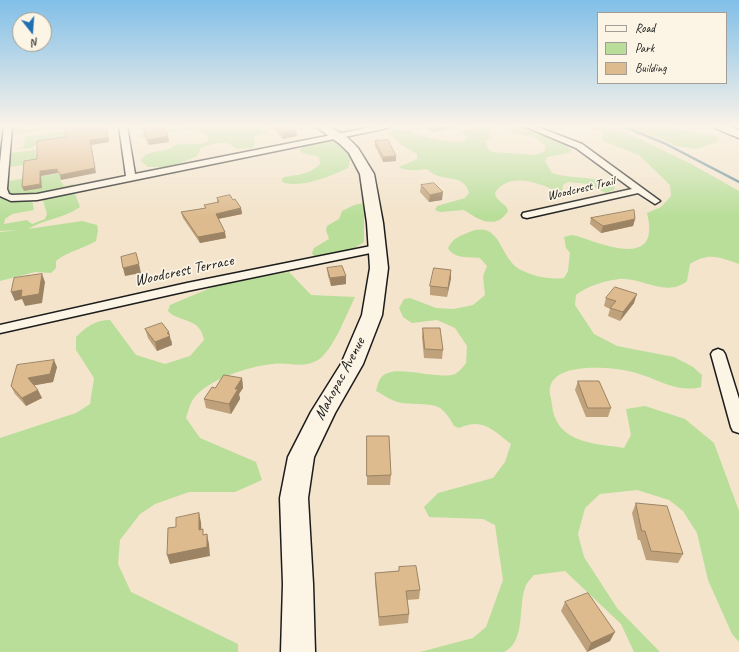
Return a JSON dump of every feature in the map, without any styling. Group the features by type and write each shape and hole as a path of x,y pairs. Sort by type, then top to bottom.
{"street":[{"path":"5,156 2,189 5,196 10,198 37,197 131,178 222,156"},
{"path":"128,156 131,178"},
{"name":"Mahopac Avenue","path":"298,652 298,584 294,498 301,457 323,412 352,364 372,315 379,268 376,249 375,223 367,174 357,156"},
{"path":"593,156 655,201"},
{"name":"Woodcrest Trail","path":"527,215 640,190"},
{"name":"Woodcrest Terrace","path":"0,329 187,287 376,249"},
{"path":"718,354 739,427"}],"green space":[{"path":"10,156 39,156 37,163 10,167"},
{"path":"144,156 196,156 171,167 148,167 141,161"},
{"path":"317,156 351,157 348,168 325,178 298,184 282,182 284,177 299,175 312,170 320,164 319,157"},
{"path":"417,156 550,156 547,157 545,161 552,173 600,180 615,187 614,190 606,193 588,184 568,182 563,185 562,194 536,183 527,181 509,182 501,186 495,193 497,198 506,206 508,211 503,218 490,222 476,217 464,210 440,212 435,210 437,206 465,198 469,193 466,186 457,180 439,176 427,169 409,170 399,167 417,159"},
{"path":"640,156 676,156 739,191 739,264 714,257 696,260 690,264 687,281 679,286 671,288 654,286 628,279 619,279 596,284 576,295 575,305 594,334 617,346 674,357 693,367 702,375 701,387 682,388 637,373 619,369 593,368 567,371 557,376 551,384 550,395 554,415 559,425 565,432 583,441 624,448 631,435 626,409 645,406 685,419 714,443 739,511 739,642 732,634 708,580 697,533 683,511 669,500 637,490 600,494 585,508 578,534 584,557 617,608 660,652 634,652 621,624 565,571 534,575 527,583 523,596 520,623 516,640 511,647 504,652 420,652 473,638 486,627 503,580 495,525 483,519 429,517 424,507 438,493 493,478 505,462 511,444 493,430 481,425 467,425 459,428 454,426 449,417 438,407 426,404 399,402 392,400 376,391 379,380 386,374 404,371 437,375 455,374 466,363 467,346 455,328 437,320 412,323 403,317 399,308 404,299 410,298 436,308 454,309 473,305 485,295 483,276 487,266 480,258 458,256 451,252 448,248 458,237 478,230 487,230 493,234 512,263 519,269 529,274 547,278 564,278 568,271 570,253 566,248 564,237 572,235 577,236 607,246 619,248 630,249 640,247 646,241 649,229 647,213 661,207 671,196 670,185"},
{"path":"70,172 71,178 60,180 64,186 74,184 75,186 22,196 10,193 8,190 8,181"},
{"path":"74,191 80,207 68,214 28,229 82,221 97,225 98,231 96,241 71,252 56,261 56,268 51,273 35,272 0,281 0,232 21,230 0,231 0,198 32,200 34,210 12,214 5,219 4,224 27,220 32,224 45,219 47,214 42,197"},
{"path":"364,203 364,242 346,253 314,257 312,253 314,248 329,239 326,230 327,226 339,219 342,211 354,205"},
{"path":"289,272 311,295 355,297 329,349 318,360 312,363 301,365 264,365 253,367 219,379 200,391 194,398 186,418 200,438 256,462 262,480 235,492 189,492 155,504 140,514 120,540 118,564 131,592 238,644 238,652 0,652 0,438 76,413 90,404 94,378 76,350 76,337 91,325 100,321 110,320 136,355 165,364 190,356 204,340 200,329 196,325 192,322 176,317 168,311 170,305 220,284"}],"building":[{"path":"37,156 93,156 95,168 60,175 57,169 40,171 40,184 22,187 24,161 37,159"},
{"path":"434,183 443,192 430,195 421,185"},
{"path":"230,195 233,200 235,199 241,208 216,214 225,232 198,237 181,212 206,208 204,205 219,202 217,198"},
{"path":"634,210 635,219 603,226 591,218"},
{"path":"136,253 139,264 123,268 121,257"},
{"path":"342,266 346,276 330,278 327,268"},
{"path":"434,268 451,270 448,288 430,286"},
{"path":"42,274 39,294 21,297 22,290 11,292 14,278"},
{"path":"615,287 637,294 623,312 610,308 616,301 606,298"},
{"path":"162,323 169,332 167,333 170,336 155,342 145,329"},
{"path":"423,328 440,328 443,350 425,349"},
{"path":"54,360 50,374 28,378 38,390 22,398 11,386 17,365"},
{"path":"224,375 242,378 235,389 238,389 229,404 204,399 212,387 215,388"},
{"path":"578,381 599,381 611,408 588,408"},
{"path":"367,436 389,436 391,475 367,476"},
{"path":"636,503 667,506 683,554 651,551 645,531 642,531"},
{"path":"199,513 199,530 203,529 203,535 207,534 207,547 167,555 168,528 176,527 176,518"},
{"path":"416,566 420,590 406,591 409,614 379,617 375,573 399,571 399,567"},
{"path":"588,593 615,632 591,643 565,602"}],"waterway":[{"path":"690,156 739,182"}]}
